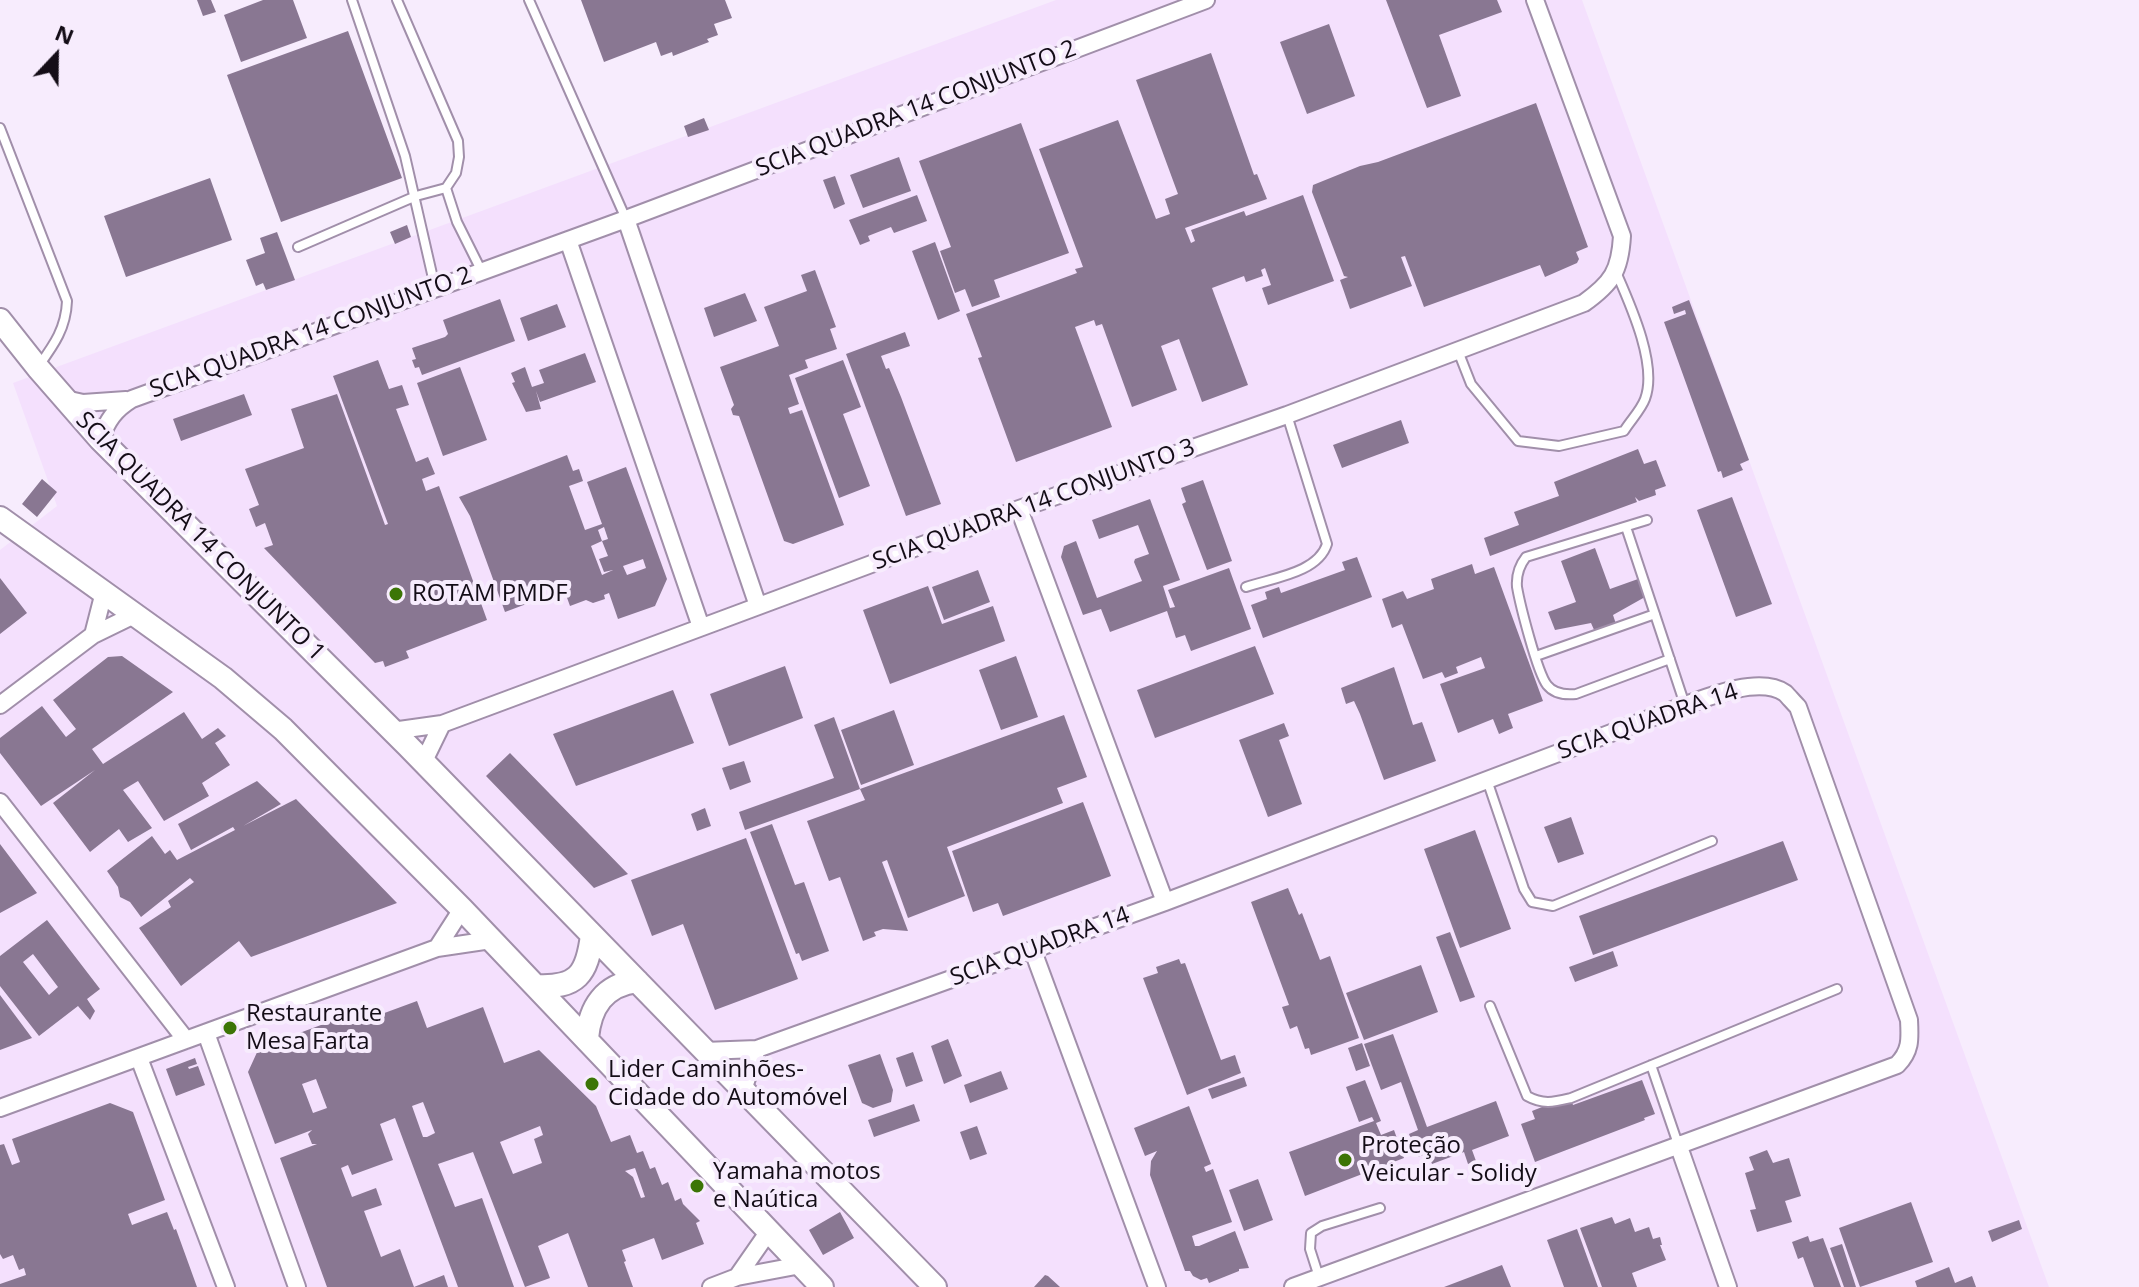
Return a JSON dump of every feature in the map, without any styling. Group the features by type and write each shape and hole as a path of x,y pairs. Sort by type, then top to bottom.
{"main road":[{"name":"SCIA QUADRA 14 CONJUNTO 1","path":"0,320 100,439 400,738"},
{"path":"0,518 223,678 283,729 587,1038 822,1287"},
{"path":"400,738 935,1287"},
{"path":"536,986 556,987 570,983 583,971 589,957 592,935"},
{"path":"587,1038 589,1020 596,1003 610,988 637,981"}],"street":[{"name":"SCIA QUADRA 14 CONJUNTO 2","path":"132,399 626,219 1206,0"},
{"path":"1535,0 1622,236 1621,258 1616,271"},
{"path":"626,219 758,606"},
{"path":"568,240 701,627"},
{"name":"SCIA QUADRA 14 CONJUNTO 3","path":"400,738 1019,509 1287,415 1584,303 1603,289 1616,271"},
{"path":"65,399 83,403 132,399"},
{"path":"100,439 116,409 132,399"},
{"path":"1019,509 1165,902"},
{"path":"93,635 119,604"},
{"path":"0,705 93,635 119,604"},
{"name":"SCIA QUADRA 14","path":"704,1051 757,1049 1033,951 1740,687 1763,687 1784,692 1798,707 1909,1020 1907,1055 1897,1065 1293,1287"},
{"path":"423,763 442,724"},
{"path":"0,802 186,1040"},
{"path":"437,948 468,915"},
{"path":"0,1108 437,948 491,940"},
{"path":"1033,951 1157,1287"},
{"path":"206,1033 297,1287"},
{"path":"743,1090 757,1049"},
{"path":"139,1058 226,1287"},
{"path":"1678,1144 1728,1287"},
{"path":"737,1277 776,1239"},
{"path":"711,1287 737,1277 801,1265"}],"lane":[{"path":"352,0 416,196 421,234 435,287"},
{"path":"298,247 416,196 446,188 456,173 458,141 397,0"},
{"path":"529,0 626,219"},
{"path":"0,128 67,301 60,335 38,368"},
{"path":"446,188 457,222 481,270"},
{"path":"1458,351 1471,384 1518,441 1559,446 1624,431 1645,399 1647,371 1638,323 1616,271"},
{"path":"1246,587 1313,565 1324,555 1327,544 1287,415"},
{"path":"1647,520 1526,557 1518,567 1517,586 1547,686 1564,695 1590,690 1670,659"},
{"path":"1626,527 1686,706"},
{"path":"1536,656 1655,614"},
{"path":"1487,780 1524,889 1532,902 1543,905 1553,906 1712,841"},
{"path":"1490,1006 1527,1096 1539,1102 1552,1103 1571,1098 1837,989"},
{"path":"1651,1065 1678,1144"},
{"path":"1319,1277 1310,1249 1311,1233 1322,1226 1380,1208"}],"shaded area":[{"path":"1056,0 1582,0 2049,1287 0,1287 0,550 57,506 13,383"}],"building":[{"path":"197,0 211,0 216,12 203,16"},
{"path":"263,0 293,0 307,38 241,62 224,15"},
{"path":"581,0 725,0 732,18 714,24 718,35 707,39 709,42 673,56 672,52 661,56 656,42 604,62"},
{"path":"1386,0 1497,0 1502,12 1439,35 1461,96 1427,108"},
{"path":"1329,24 1355,96 1307,114 1280,42"},
{"path":"348,31 402,178 281,222 227,75"},
{"path":"1211,53 1254,175 1257,174 1267,199 1185,228 1191,243 1195,241 1191,230 1244,211 1246,216 1303,195 1334,281 1268,305 1262,288 1271,285 1265,268 1261,270 1263,276 1246,282 1244,276 1212,288 1248,385 1202,402 1179,339 1161,346 1177,390 1132,407 1102,324 1096,326 1094,320 1075,327 1112,427 1016,462 978,358 982,357 966,314 1077,273 1075,269 1083,267 1039,149 1118,120 1156,219 1170,214 1165,199 1178,194 1136,80"},
{"path":"1536,103 1588,247 1576,252 1577,263 1545,277 1540,265 1424,307 1405,256 1401,257 1412,286 1350,309 1340,280 1348,277 1344,276 1312,192 1313,185"},
{"path":"704,118 709,130 688,137 684,126"},
{"path":"1021,123 1069,253 994,280 1000,297 972,307 965,289 955,293 940,251 951,247 919,161"},
{"path":"899,157 911,191 863,208 850,175"},
{"path":"835,176 845,204 834,209 823,180"},
{"path":"210,178 232,240 126,277 104,216"},
{"path":"917,195 927,221 894,233 891,227 868,236 870,241 860,245 849,220"},
{"path":"407,225 411,237 395,244 390,232"},
{"path":"277,232 295,280 266,290 263,283 256,286 246,260 265,253 260,238"},
{"path":"935,242 960,311 938,320 912,251"},
{"path":"815,270 836,327 830,329 837,349 805,360 808,368 789,375 799,404 788,408 790,414 802,410 844,525 793,544 784,541 739,416 733,415 731,409 734,405 720,367 779,346 764,307 807,291 801,275"},
{"path":"745,293 757,321 714,337 704,308"},
{"path":"500,299 515,341 422,375 419,367 415,368 412,348 445,337 448,334 443,320"},
{"path":"1689,300 1749,460 1740,464 1743,470 1723,478 1721,471 1718,472 1664,322 1686,314 1685,310 1674,314 1672,307"},
{"path":"557,304 566,327 528,341 520,318"},
{"path":"905,332 910,346 881,356 901,397 941,504 906,516 846,354"},
{"path":"585,353 596,382 540,402 536,391 541,409 526,412 512,383 515,382 511,373 525,367 532,387 544,383 539,370"},
{"path":"378,360 389,389 402,385 409,405 396,409 416,462 428,457 435,474 422,479 426,491 439,486 487,620 406,651 409,658 385,667 383,661 375,663 264,548 273,545 265,523 256,527 249,509 259,505 245,469 304,448 291,409 337,394 385,525 388,524 333,376"},
{"path":"843,360 861,407 843,414 870,486 839,498 795,378"},
{"path":"460,367 487,440 443,456 417,383"},
{"path":"244,394 252,415 181,441 173,419"},
{"path":"1401,420 1409,443 1342,468 1333,445"},
{"path":"1638,449 1644,464 1656,460 1666,486 1655,490 1656,495 1639,501 1635,497 1637,502 1490,556 1484,538 1519,525 1514,512 1559,496 1554,482"},
{"path":"567,455 573,471 579,469 583,481 569,486 585,530 602,524 587,482 626,467 667,579 655,606 618,619 609,593 604,595 605,599 593,603 586,600 570,606 561,581 541,588 545,597 505,612 470,516 459,497","holes":["604,527 608,539 602,541 598,530","602,541 608,556 599,559 604,572 613,570 602,575 591,546","643,559 646,568 627,575 623,566"]},
{"path":"42,479 57,492 37,517 22,504"},
{"path":"1203,480 1232,561 1207,570 1182,504 1186,502 1181,488"},
{"path":"1732,497 1772,604 1736,617 1697,510"},
{"path":"1150,499 1180,580 1163,586 1170,608 1175,607 1168,590 1229,568 1251,629 1191,651 1185,635 1176,638 1167,611 1110,632 1101,609 1083,615 1061,557 1064,546 1076,541 1097,598 1142,581 1134,562 1149,554 1138,525 1099,539 1092,520"},
{"path":"1595,548 1610,589 1638,579 1645,597 1613,615 1616,624 1595,632 1591,623 1555,630 1548,612 1576,602 1561,561"},
{"path":"1357,557 1372,597 1263,638 1251,605 1267,599 1265,592 1279,587 1281,593 1345,570 1342,562"},
{"path":"1472,564 1475,574 1494,567 1543,701 1508,714 1513,728 1499,734 1493,719 1458,733 1440,684 1485,668 1481,657 1456,667 1458,673 1445,678 1442,672 1423,679 1402,624 1392,628 1382,599 1403,591 1407,599 1434,589 1431,579"},
{"path":"978,570 990,602 944,620 932,587"},
{"path":"0,578 27,613 0,634"},
{"path":"928,586 942,624 993,606 1005,641 890,684 863,610"},
{"path":"1255,646 1274,694 1155,738 1137,690"},
{"path":"122,656 173,692 92,749 103,764 184,712 202,739 218,728 226,736 215,743 230,765 202,783 209,796 164,821 138,781 123,790 152,828 128,842 119,829 90,852 53,803 95,770 41,806 0,753 0,738 42,706 66,737 76,729 53,700 108,657"},
{"path":"1016,656 1038,717 1001,730 979,670"},
{"path":"785,666 803,718 729,746 710,694"},
{"path":"1394,667 1413,725 1422,722 1436,761 1384,780 1354,701 1346,704 1341,688"},
{"path":"673,690 694,743 576,786 553,734"},
{"path":"894,710 914,765 861,785 841,730"},
{"path":"1064,715 1087,777 1057,788 1063,803 947,847 965,896 908,918 887,860 882,862 908,931 883,929 874,932 876,936 863,941 840,877 829,881 807,821 865,800 860,789"},
{"path":"834,717 860,789 745,830 739,812 834,778 814,725"},
{"path":"1284,723 1289,736 1279,740 1302,804 1268,817 1239,740"},
{"path":"510,753 628,874 594,888 486,776"},
{"path":"744,761 751,782 730,790 722,768"},
{"path":"257,781 281,804 243,826 296,799 397,903 251,957 239,941 181,986 139,928 171,907 168,901 194,882 190,878 141,917 130,902 120,897 118,887 107,871 152,836 165,854 170,850 177,860 235,830 233,827 191,850 178,824"},
{"path":"1083,802 1111,876 1003,916 998,903 973,912 952,851"},
{"path":"705,808 711,826 697,831 691,814"},
{"path":"1571,817 1584,854 1558,863 1544,827"},
{"path":"772,824 795,885 804,882 829,951 802,961 799,953 796,954 750,832"},
{"path":"1475,830 1511,929 1460,948 1424,849"},
{"path":"746,838 798,979 715,1010 683,924 652,936 631,880"},
{"path":"1783,841 1798,880 1593,955 1579,916"},
{"path":"0,844 37,893 0,913"},
{"path":"1288,888 1299,915 1302,913 1320,960 1330,956 1359,1038 1311,1055 1309,1048 1305,1049 1297,1026 1290,1029 1282,1007 1289,1005 1251,902"},
{"path":"47,920 100,989 87,999 95,1011 90,1020 78,1006 39,1036 0,986 0,956","holes":["33,954 58,987 49,995 23,962"]},
{"path":"1450,932 1475,997 1460,1002 1436,937"},
{"path":"1613,951 1618,966 1575,982 1569,967"},
{"path":"1179,959 1181,964 1185,963 1221,1060 1235,1055 1241,1073 1187,1095 1143,978 1158,973 1156,967"},
{"path":"1421,965 1438,1012 1364,1040 1346,993"},
{"path":"0,995 32,1038 0,1050"},
{"path":"417,1001 427,1028 483,1007 504,1063 539,1050 596,1106 611,1142 630,1135 637,1153 643,1151 650,1169 655,1167 662,1185 668,1182 675,1201 681,1198 700,1221 696,1223 704,1244 662,1260 654,1238 622,1250 633,1287 588,1287 568,1233 538,1246 550,1278 525,1287 473,1152 438,1164 455,1207 482,1198 514,1287 458,1287 395,1118 380,1124 393,1160 352,1175 348,1165 341,1168 352,1197 376,1188 382,1205 364,1211 381,1257 400,1249 414,1287 327,1287 280,1158 317,1144 312,1144 308,1134 312,1130 275,1144 248,1072 259,1048 356,1012 360,1022","holes":["316,1079 327,1108 313,1113 302,1084","423,1102 435,1133 423,1137 412,1106","540,1126 543,1135 534,1139 542,1163 513,1174 500,1142","635,1168 645,1197 641,1198 633,1177 625,1171"]},
{"path":"1393,1034 1427,1127 1496,1101 1509,1136 1472,1150 1476,1161 1468,1164 1464,1152 1432,1164 1428,1153 1418,1157 1409,1134 1418,1130 1401,1082 1381,1090 1364,1044"},
{"path":"948,1039 962,1076 944,1084 931,1046"},
{"path":"1362,1043 1370,1066 1356,1071 1348,1048"},
{"path":"913,1052 923,1081 906,1087 896,1058"},
{"path":"880,1054 893,1090 891,1102 873,1108 862,1103 848,1065"},
{"path":"195,1058 197,1064 188,1067 198,1066 205,1085 176,1096 166,1069"},
{"path":"1001,1071 1008,1089 970,1103 964,1085"},
{"path":"1244,1077 1247,1086 1212,1099 1208,1089"},
{"name":"Proteção Veicular - Solidy","path":"1365,1080 1381,1121 1376,1123 1381,1135 1394,1130 1404,1158 1305,1196 1289,1152 1374,1121 1372,1117 1359,1122 1346,1087"},
{"path":"1642,1080 1655,1114 1535,1162 1521,1124 1535,1119 1532,1111 1570,1096 1573,1105"},
{"path":"110,1103 133,1112 165,1200 128,1214 132,1225 167,1212 197,1287 0,1287 0,1284 26,1275 24,1268 19,1270 13,1255 3,1259 0,1254 0,1145 4,1144 12,1165 20,1162 12,1139"},
{"path":"914,1104 920,1121 874,1137 868,1120"},
{"path":"1189,1106 1211,1164 1204,1167 1206,1172 1213,1169 1232,1222 1192,1236 1195,1246 1235,1231 1249,1268 1239,1269 1209,1283 1207,1278 1201,1280 1190,1271 1185,1271 1150,1175 1151,1161 1157,1151 1145,1156 1134,1128"},
{"path":"977,1126 987,1154 970,1160 960,1132"},
{"path":"1767,1150 1773,1163 1789,1158 1801,1196 1785,1201 1792,1222 1757,1232 1750,1210 1756,1209 1745,1173 1754,1170 1749,1157"},
{"path":"1258,1179 1273,1220 1244,1231 1229,1190"},
{"path":"1911,1202 1933,1262 1860,1287 1839,1228"},
{"path":"840,1212 854,1238 823,1255 809,1230"},
{"path":"1612,1217 1615,1224 1630,1218 1635,1232 1649,1227 1653,1239 1660,1237 1666,1260 1632,1273 1637,1287 1602,1287 1580,1228"},
{"path":"2019,1220 2022,1229 1992,1242 1988,1231"},
{"path":"1577,1229 1598,1287 1564,1287 1547,1240"},
{"path":"1808,1236 1810,1242 1823,1238 1841,1287 1814,1287 1803,1257 1798,1259 1792,1242"},
{"path":"1842,1244 1856,1287 1844,1287 1830,1248"},
{"path":"1502,1265 1511,1287 1444,1287"},
{"path":"1949,1267 1955,1283 1972,1276 1976,1287 1917,1287 1915,1281"},
{"path":"444,1275 448,1287 414,1287"},
{"path":"1045,1275 1048,1276 1060,1287 1034,1287"}],"place":[{"name":"ROTAM PMDF","path":"396,594"},
{"name":"Restaurante Mesa Farta","path":"230,1028"},
{"name":"Lider Caminhões- Cidade do Automóvel","path":"592,1084"},
{"name":"Proteção Veicular - Solidy","path":"1345,1160"},
{"name":"Yamaha motos e Naútica","path":"697,1186"}]}
